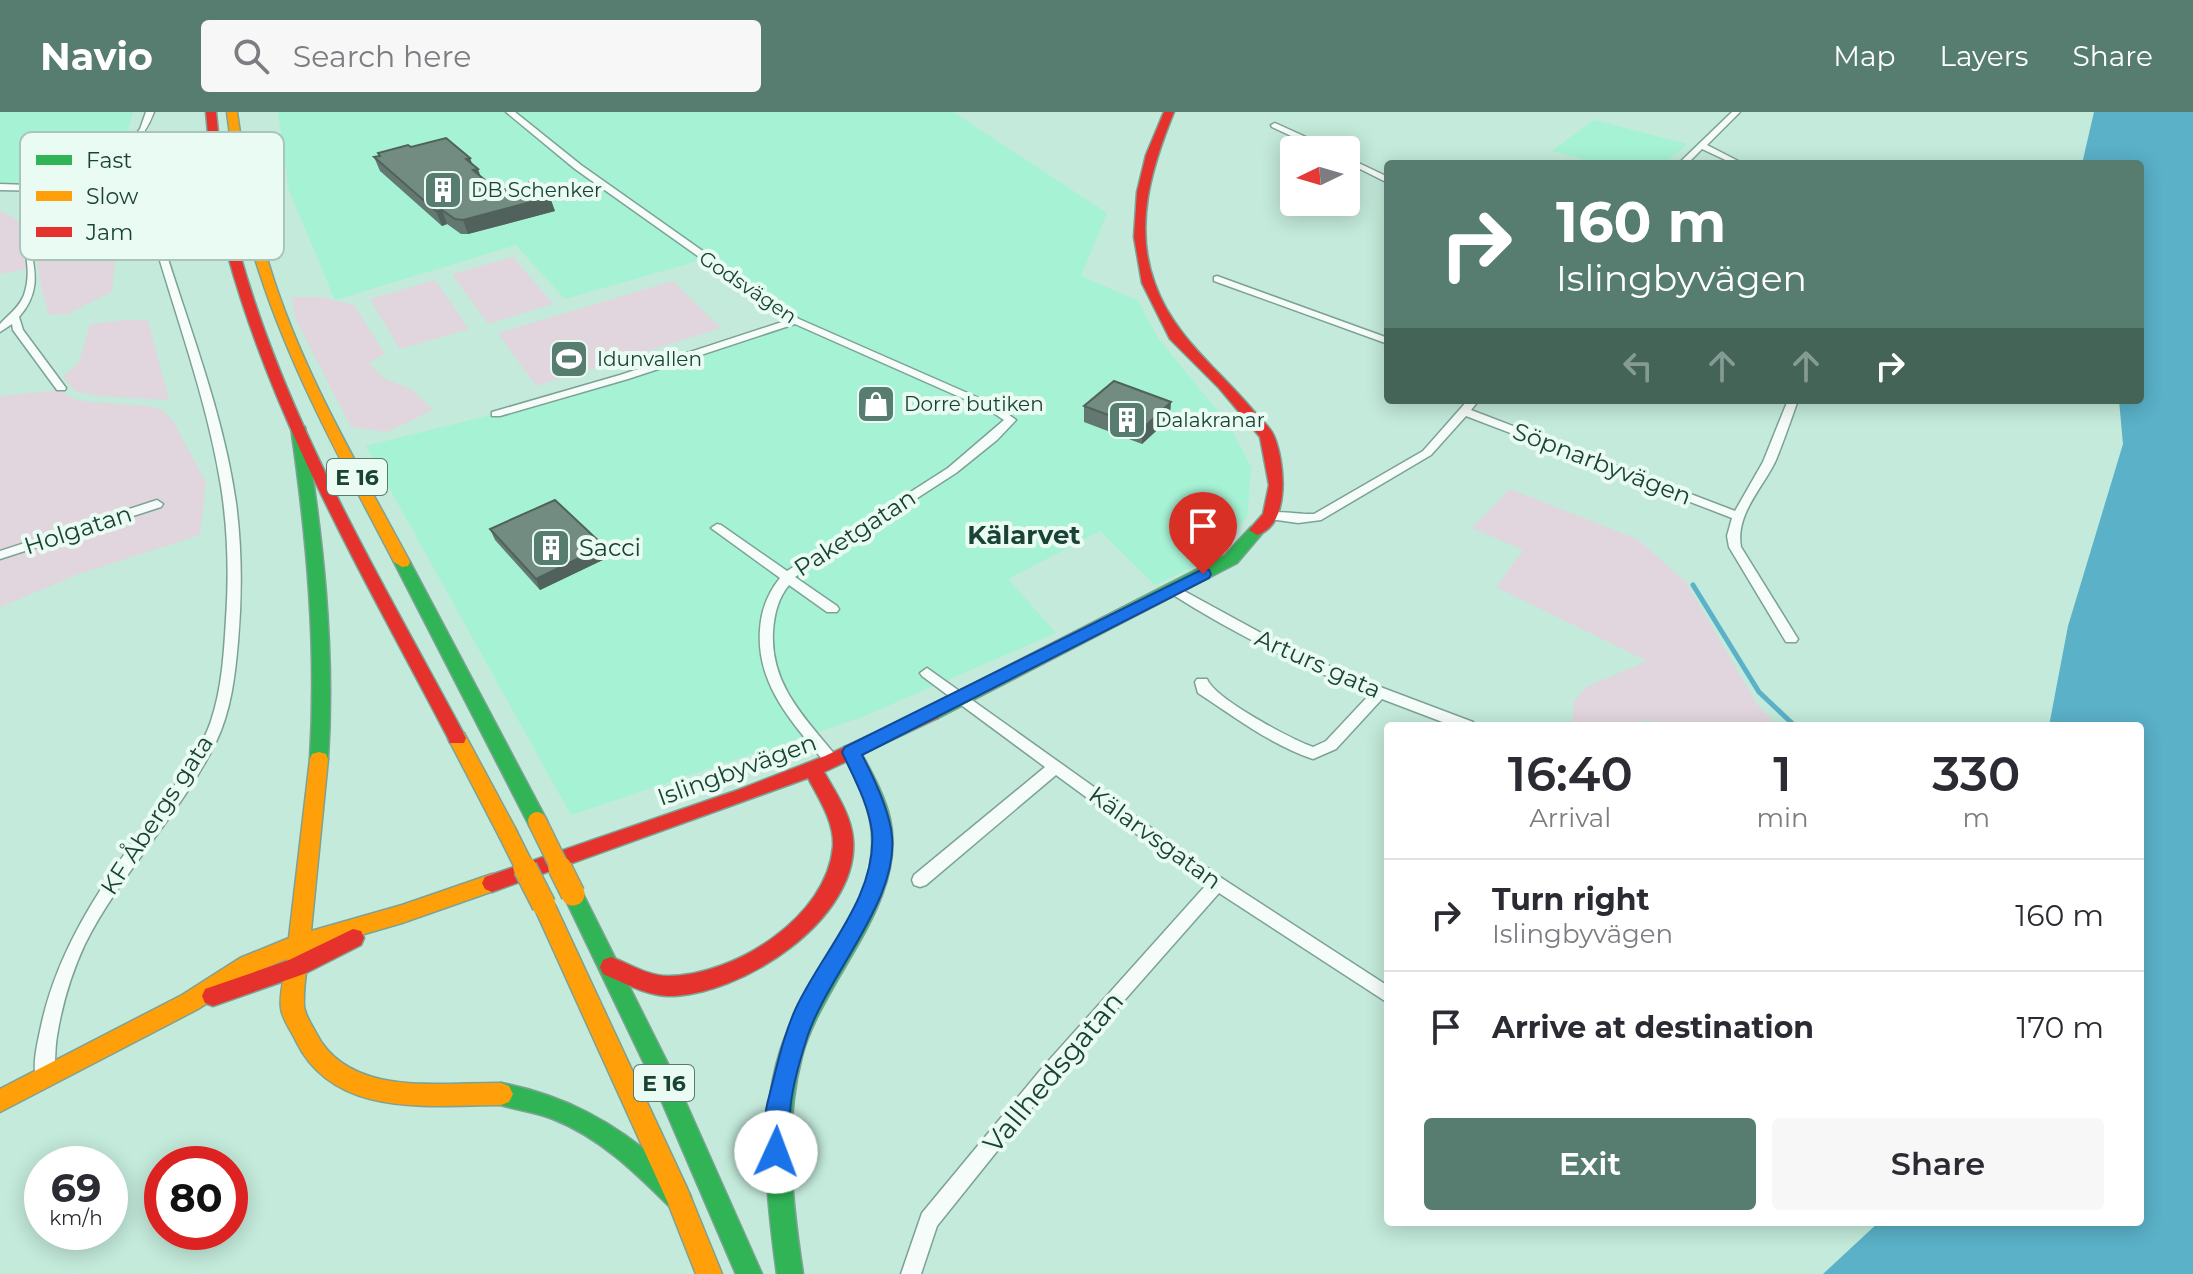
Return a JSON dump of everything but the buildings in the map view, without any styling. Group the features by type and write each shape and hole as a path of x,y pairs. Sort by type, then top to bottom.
{"main road":[{"name":"E 16","path":"211,112 212,132"},
{"name":"E 16","path":"232,112 233,132"},
{"path":"1169,112 1151,155 1142,192 1140,237 1148,283 1175,336 1224,385 1267,436 1277,485 1270,515"},
{"name":"E 16","path":"234,260 251,315 298,427 544,905 678,1197 709,1274"},
{"name":"E 16","path":"261,260 292,344 326,418 611,967 749,1274"},
{"path":"298,427 322,589 324,669 316,781 292,1009 303,1040 318,1059 349,1082 369,1090 485,1093 536,1100 568,1111 598,1125 626,1145 678,1197"},
{"name":"Islingbyvägen","path":"0,1101 190,1002 248,965 298,944 402,914 832,761 962,698 1231,559 1270,515"},
{"path":"790,1274 779,1203 776,1152 778,1110 785,1072 806,1011 877,883 882,853 882,831 875,806 851,752"},
{"path":"611,967 658,985 693,984 718,976 768,951 802,926 836,880 843,848 832,808 813,769"},
{"name":"Islingbyvägen","path":"190,1002 249,986 296,967 402,914"}],"street":[{"path":"139,132 148,122 150,112"},
{"name":"Godsvägen","path":"510,112 578,167 796,321 993,408 1011,420"},
{"path":"1687,160 1736,112"},
{"path":"1275,125 1298,136"},
{"path":"1703,146 1732,160"},
{"path":"1360,166 1384,178"},
{"path":"0,187 20,188"},
{"path":"0,329 15,318 33,280 31,260"},
{"name":"KF Åbergs gata","path":"44,1078 50,1017 68,958 90,916 172,800 213,733 226,689 234,605 227,487 213,421 164,260"},
{"path":"1217,279 1384,340"},
{"path":"0,320 15,318"},
{"path":"15,318 18,330 61,388"},
{"path":"496,414 539,404 796,321"},
{"path":"1270,515 1298,519 1317,517 1427,453 1471,404"},
{"path":"1791,404 1769,462 1738,516 1733,536 1735,547 1791,639"},
{"name":"Söpnarbyvägen","path":"1465,412 1738,516"},
{"name":"Paketgatan","path":"832,761 789,709 773,679 765,646 770,609 787,578 921,490 995,436 1011,420"},
{"name":"Holgatan","path":"0,555 157,504"},
{"path":"717,528 832,609"},
{"name":"Arturs gata","path":"1175,590 1218,619 1379,693 1457,722"},
{"name":"Kälarvsgatan","path":"927,673 1217,884 1384,992"},
{"path":"1202,682 1203,689 1250,720 1295,747 1313,753 1331,745 1379,693"},
{"path":"920,880 1056,766"},
{"name":"Vallhedsgatan","path":"911,1274 929,1220 1049,1073 1217,884"}],"shaded area":[{"path":"0,112 133,112 127,132 20,132 20,185 0,184"},
{"path":"278,112 953,112 1107,213 1081,276 1138,301 1158,338 1229,425 1251,467 1247,517 1209,560 1155,585 1100,531 1008,579 1056,633 862,717 571,815 366,446 539,403 795,321 733,279 697,261 565,299 516,245 335,300 289,190 284,132 281,132"},
{"path":"1594,120 1687,144 1669,160 1586,160 1552,151"},
{"path":"0,211 20,223 20,260 31,260 32,268 0,274"},
{"path":"513,257 553,304 488,324 452,274"},
{"path":"115,260 112,292 67,314 49,315 38,261"},
{"path":"435,280 469,329 400,349 370,299"},
{"name":"Idunvallen","path":"673,281 721,328 536,386 498,333"},
{"path":"291,297 322,297 354,305 385,354 369,363 384,378 413,390 433,410 387,432 351,427 296,320"},
{"path":"148,320 169,400 96,396 75,391 63,377 79,362 90,324"},
{"path":"60,390 74,399 150,406 164,411 173,421 206,482 200,535 79,574 0,607 0,396"},
{"path":"1510,489 1637,539 1686,582 1757,704 1774,722 1572,722 1574,701 1586,687 1647,661 1496,587 1523,550 1472,528"}],"water":[{"path":"2094,112 2193,112 2193,1274 1823,1274 1875,1226 2144,1226 2144,722 2050,722 2068,626 2123,444 2119,404 2144,404 2144,160 2083,160"}],"waterway":[{"path":"1693,585 1759,692 1791,722"}],"traffic: fast":[{"path":"298,427 319,592 322,674 319,759"},
{"path":"932,713 1231,559 1257,530"},
{"path":"402,562 537,821"},
{"path":"790,1274 778,1163 784,1080 802,1024 863,915 881,860 882,831 878,810 851,752"},
{"path":"573,894 665,1082 749,1274"},
{"path":"501,1094 554,1108 598,1130 619,1144 678,1197"}],"traffic: slow":[{"path":"232,112 235,132"},
{"path":"262,260 280,314 317,399 402,562"},
{"path":"457,738 507,832"},
{"path":"319,759 292,1009 312,1049 336,1074 365,1088 397,1093 501,1094"},
{"path":"537,821 573,894"},
{"path":"507,832 544,905"},
{"path":"0,1101 190,1002 248,965 298,944 402,914 492,883"},
{"path":"544,905 678,1197 709,1274"}],"traffic: jam":[{"path":"211,112 213,132"},
{"path":"1169,112 1151,155 1142,192 1140,237 1148,283 1175,336 1224,385 1267,436 1277,485 1270,515 1257,530"},
{"path":"236,260 270,363 297,428 359,554 457,738"},
{"path":"492,883 745,795 832,761 932,713"},
{"path":"611,967 662,985 696,983 752,962 804,924 824,900 837,875 843,848 838,817 813,769"},
{"path":"213,996 296,967 353,938"}],"place":[{"name":"DB Schenker","path":"443,190"},
{"name":"Idunvallen","path":"569,359"},
{"name":"Dorre butiken","path":"876,404"},
{"name":"Dalakranar","path":"1127,420"},
{"name":"Sacci","path":"551,548"}],"district":[{"name":"Kälarvet","path":"1024,535"}],"route":[{"path":"776,1152 778,1110 795,1040 806,1011 851,935 877,883 882,831 867,784 851,752 1203,574"}]}
